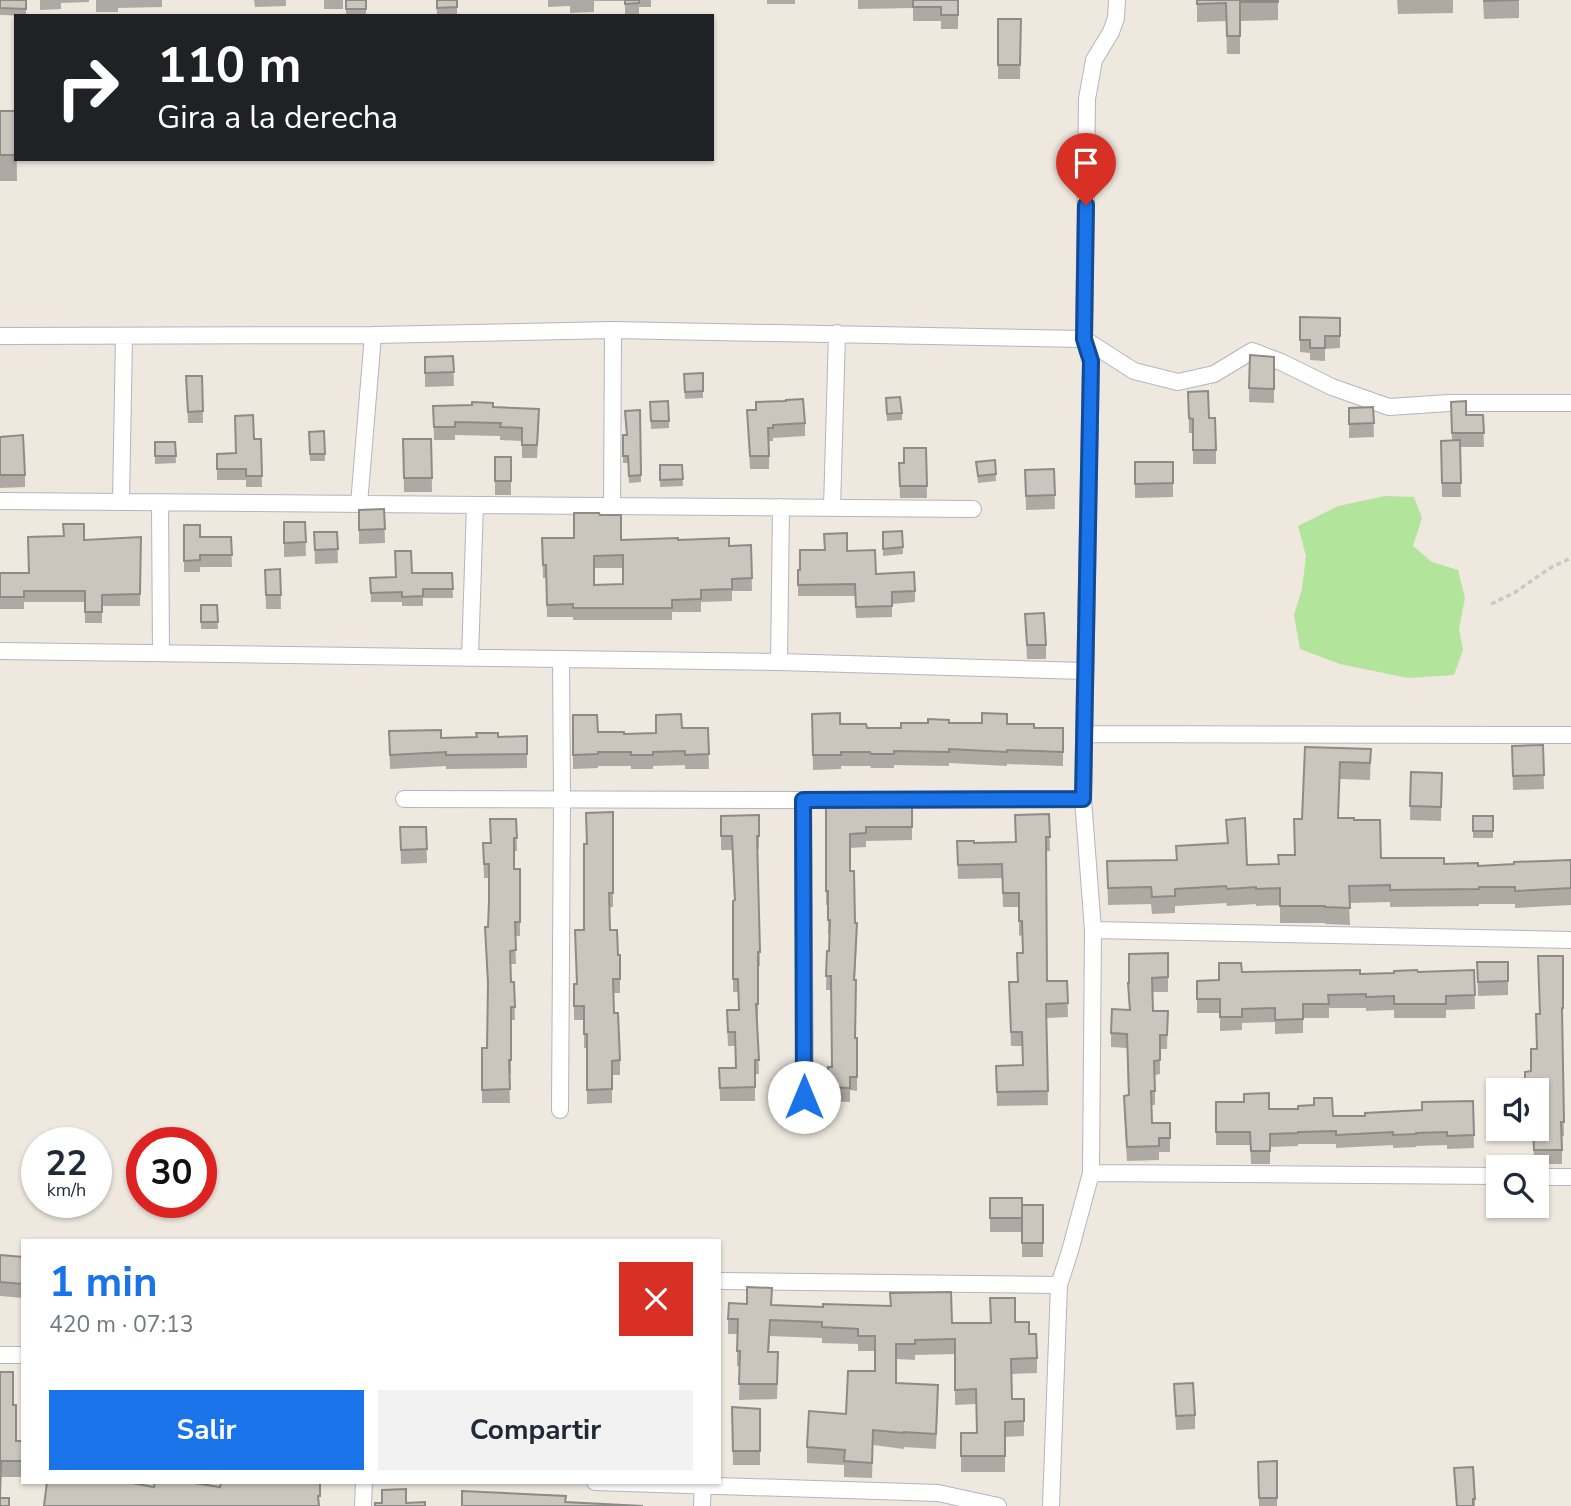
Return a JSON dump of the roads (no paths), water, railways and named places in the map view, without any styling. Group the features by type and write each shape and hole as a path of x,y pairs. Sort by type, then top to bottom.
{"street":[{"path":"1051,1506 1059,1285 1091,1173 1093,930 1083,799 1091,361 1084,339 1087,99 1094,60 1111,32 1116,18 1117,0"},
{"path":"0,336 373,335 613,330 1084,339 1134,371 1178,382 1214,374 1252,351 1332,387 1389,408 1449,403 1571,403"},
{"path":"612,506 613,330"},
{"path":"832,508 837,333"},
{"path":"359,504 373,335"},
{"path":"121,502 124,336"},
{"path":"0,502 973,509"},
{"path":"160,503 161,653"},
{"path":"470,658 475,505"},
{"path":"779,662 781,507"},
{"path":"0,651 779,662 1084,671"},
{"path":"560,1110 561,659"},
{"path":"1084,734 1571,735"},
{"path":"404,799 1083,799"},
{"path":"803,800 804,1097"},
{"path":"1093,930 1571,940"},
{"path":"1091,1173 1486,1176"},
{"path":"1549,1177 1571,1177"},
{"path":"721,1281 1059,1285"},
{"path":"0,1356 21,1356"},
{"path":"363,1506 364,1484"},
{"path":"702,1506 703,1484 938,1493 998,1506"}]}
